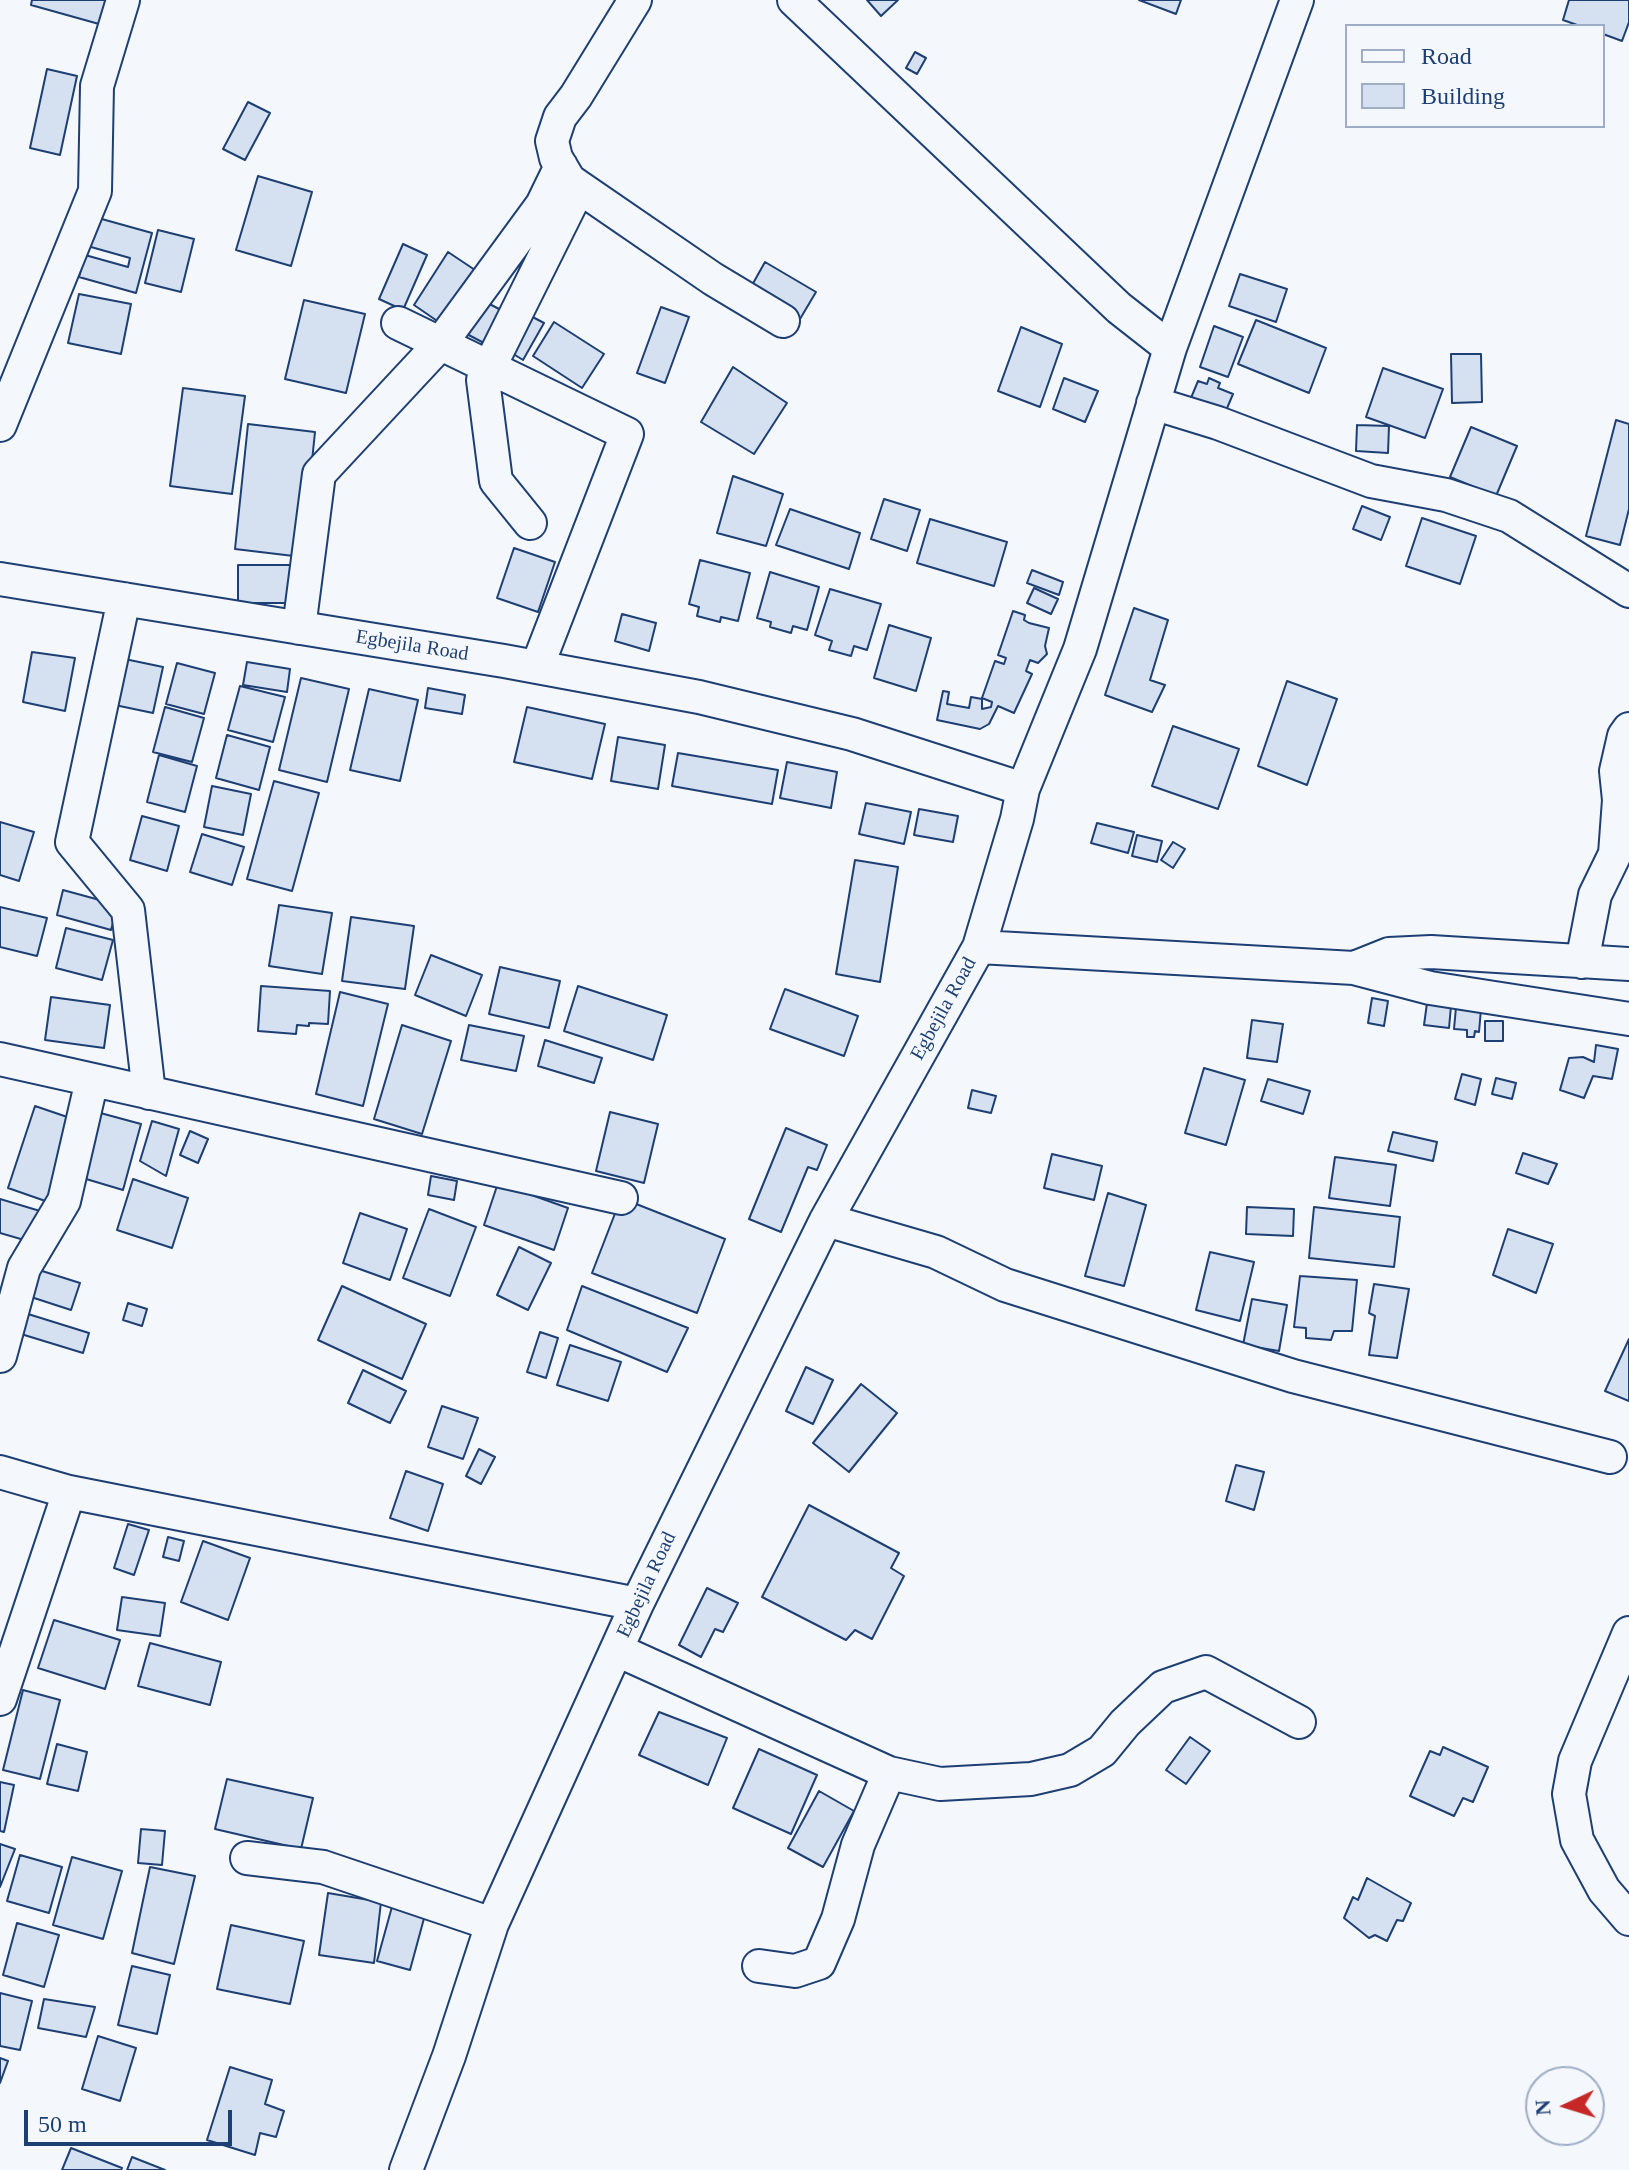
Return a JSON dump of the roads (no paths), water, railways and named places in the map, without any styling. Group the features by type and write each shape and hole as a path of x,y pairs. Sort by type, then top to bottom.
{"street":[{"path":"0,425 95,191 97,86 123,0"},
{"path":"635,0 560,117 552,141 570,177 713,279 783,321"},
{"path":"794,0 1119,308 1170,348"},
{"path":"1023,789 1080,649 1170,348 1297,0"},
{"path":"299,628 319,474 441,343 542,205 570,177"},
{"path":"530,523 496,481 483,380 570,177"},
{"path":"398,323 627,434 537,667"},
{"path":"1153,403 1218,423 1371,481 1446,495 1509,516 1629,591"},
{"name":"Egbejila Road","path":"0,579 537,667 699,697 852,734 1023,789 979,947 826,1220 637,1604 492,1924 449,2056 406,2170"},
{"path":"124,599 72,842 128,910 149,1093"},
{"path":"1582,962 1595,895 1615,854 1619,800 1616,771 1624,736 1629,729"},
{"path":"979,947 1354,968 1430,988 1629,1019"},
{"path":"1354,968 1389,954 1431,952 1629,964"},
{"path":"0,1059 621,1198"},
{"path":"0,1356 24,1268 64,1201 92,1080"},
{"path":"826,1220 936,1252 1005,1285 1293,1376 1610,1457"},
{"path":"0,1472 69,1492 637,1604"},
{"path":"0,1699 69,1492"},
{"path":"1629,1633 1575,1761 1569,1794 1577,1840 1604,1890 1629,1919"},
{"path":"617,1650 889,1773 940,1784 1031,1779 1070,1770 1102,1751 1125,1723 1163,1687 1206,1672 1299,1722"},
{"path":"759,1966 795,1971 819,1963 838,1919 858,1845 889,1773"},
{"path":"247,1858 323,1867 492,1924"}]}
